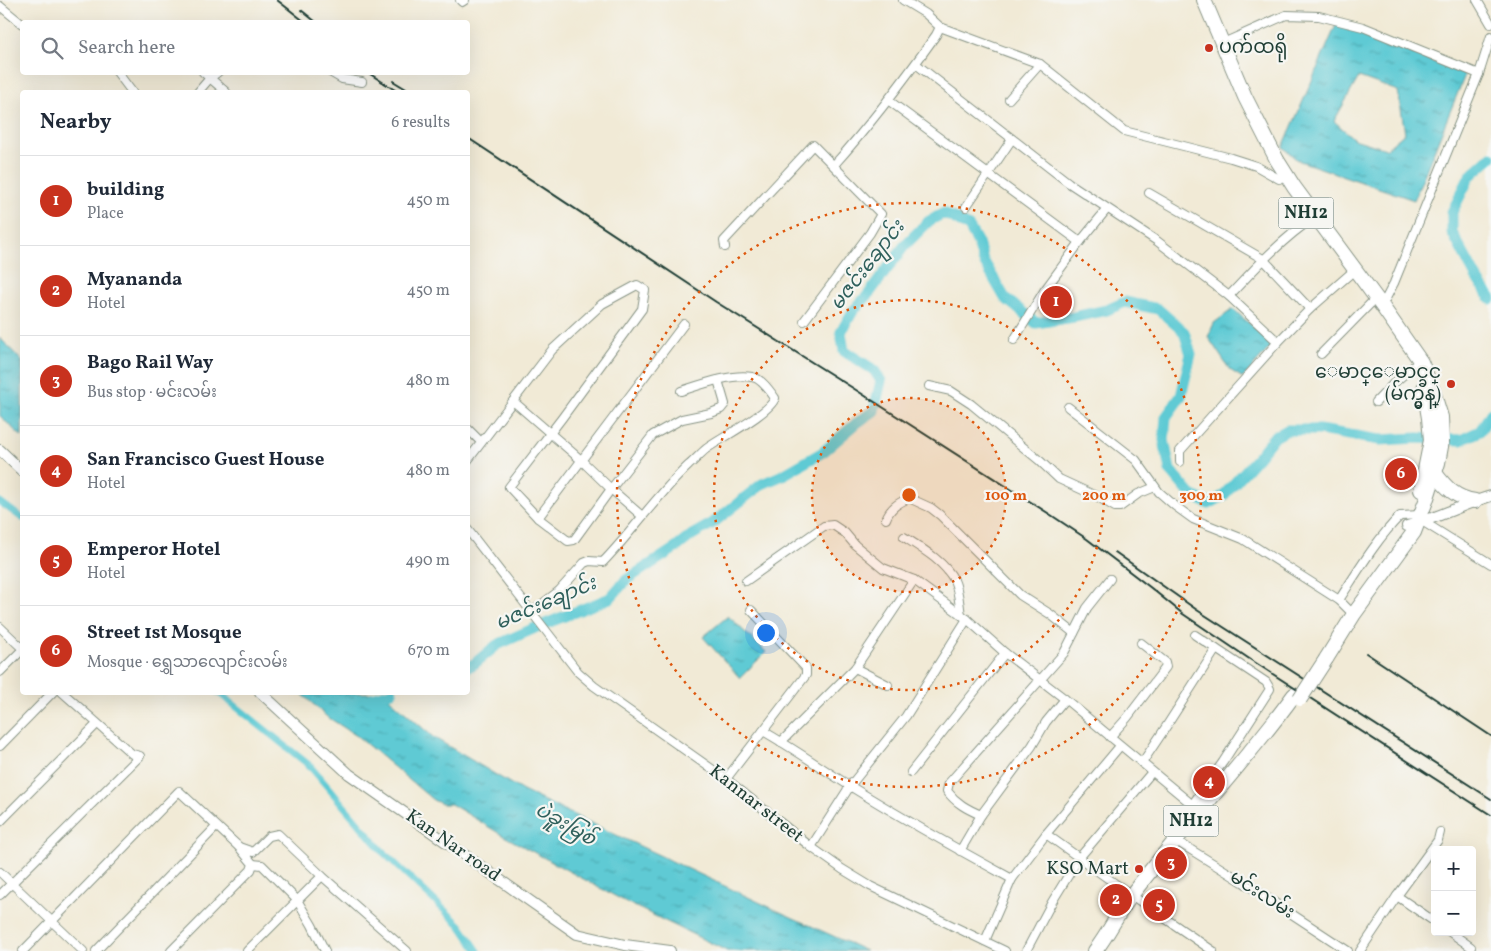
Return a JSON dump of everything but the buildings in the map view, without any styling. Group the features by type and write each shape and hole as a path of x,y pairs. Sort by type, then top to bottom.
{"highway":[{"name":"NH12","path":"1195,0 1220,44 1276,160 1350,274 1377,305 1415,365 1435,417"},
{"name":"NH12","path":"1204,0 1238,100 1266,158 1279,179 1313,218 1421,362 1434,391 1438,463 1416,520 1349,610 1323,657"},
{"name":"NH12","path":"1095,951 1178,842 1278,731 1323,657 1414,532 1420,499 1436,441"},
{"path":"1435,473 1449,490 1457,496 1475,501"},
{"name":"NH12","path":"1178,842 1196,808 1297,697"},
{"name":"NH12","path":"1104,951 1135,898"}],"street":[{"path":"460,0 462,2 465,0"},
{"path":"903,0 926,14 940,27 1040,64 1124,130 1231,158 1256,166 1279,179"},
{"path":"1477,0 1491,24"},
{"path":"0,6 20,22"},
{"path":"1220,44 1286,15 1319,16 1363,26 1479,74"},
{"path":"834,165 861,135 916,64 940,27"},
{"path":"1321,354 1377,305 1394,284 1479,74 1491,36"},
{"path":"916,64 1069,184 1156,241 1229,296 1278,342"},
{"path":"1009,99 1040,64"},
{"path":"119,75 130,90"},
{"path":"199,90 206,75 224,90"},
{"path":"335,75 342,79 362,82"},
{"path":"888,100 1080,242"},
{"path":"966,206 1012,139"},
{"path":"725,247 724,241 813,145 881,214 870,233 804,321"},
{"path":"1149,193 1263,259 1310,309"},
{"path":"1014,340 1044,291 1107,208"},
{"path":"1229,296 1281,242 1313,218"},
{"path":"1180,462 1180,451 1278,342 1310,309 1350,274"},
{"path":"470,457 552,350 602,304 637,284 645,290 642,309 509,488 538,518 568,541 574,540 653,435 682,419 721,409 725,404 718,380"},
{"path":"538,518 684,324"},
{"path":"1376,402 1415,365"},
{"path":"534,614 559,591 584,563 589,561 603,562 679,474 705,450 751,421 774,403 775,398 766,387 753,377 718,380 681,391"},
{"path":"929,386 951,391 964,399 1002,428 1059,480 1098,497 1115,507 1120,507 1138,494 1155,487"},
{"path":"513,401 642,516"},
{"path":"1068,407 1136,460 1155,487 1168,500 1193,519 1243,539 1339,600 1349,610"},
{"path":"470,431 481,442"},
{"path":"0,450 20,469"},
{"path":"1416,520 1491,496"},
{"path":"886,520 888,513 898,503 909,498 931,508 967,540 1020,594 1074,633"},
{"path":"1339,600 1368,556 1400,516 1416,520 1491,564"},
{"path":"746,581 824,526 833,525 845,533 883,568 914,580 964,617 1005,653 1065,699 1196,808 1270,687 1266,682 1195,635"},
{"name":"Kannar street","path":"470,533 578,672 594,686 726,779 811,847 870,886 1005,951"},
{"path":"811,847 850,786 906,716 964,617 953,579 942,565 904,537"},
{"path":"981,815 967,809 954,800 947,791 949,783 1050,671 1064,653 1087,608 1110,579"},
{"path":"781,742 854,668 914,580"},
{"path":"726,779 806,675 806,668 751,610"},
{"path":"0,626 20,647"},
{"path":"1110,737 1166,667 1165,662 1141,643"},
{"path":"1142,763 1216,649"},
{"path":"0,672 20,651"},
{"path":"910,772 1005,653"},
{"path":"854,668 888,685"},
{"path":"0,746 50,695"},
{"path":"0,895 140,756 132,754 65,695"},
{"name":"Kan Nar road","path":"263,695 349,774 577,934 625,945 670,951"},
{"path":"960,851 981,815 1032,746 1046,722 1065,699"},
{"path":"0,822 98,724"},
{"path":"763,732 960,851 1012,878"},
{"path":"985,941 1012,878 1046,834 1120,746"},
{"path":"1026,951 1052,902 1080,858 1152,772"},
{"path":"23,951 179,791 239,847 253,864"},
{"path":"96,951 216,827"},
{"path":"1360,951 1438,840 1440,832"},
{"path":"239,847 253,852 269,836 278,834 322,876 407,951"},
{"path":"1046,834 1213,951"},
{"name":"မင်းလမ်း","path":"1178,842 1348,951"},
{"path":"253,864 262,864 297,900 312,925 324,951"},
{"path":"171,951 250,870 253,864"},
{"path":"0,872 83,951"},
{"path":"247,951 322,876"},
{"path":"1397,896 1431,919"},
{"path":"1456,936 1471,946"}],"water":[{"path":"1337,23 1465,75 1414,200 1297,160 1283,147","holes":["1359,77 1398,91 1405,133 1386,149 1354,139 1334,121"]},
{"path":"1233,309 1273,344 1243,378 1230,370 1208,337 1214,323"},
{"path":"0,338 20,359 20,435 0,416"},
{"path":"728,616 766,652 740,678 703,637"},
{"name":"ပဲခူးမြစ်","path":"303,695 385,695 433,737 523,791 866,951 727,951 628,903 502,835 451,804 442,804 433,800 357,736 326,716"}],"waterway":[{"name":"မဇင်းချောင်း","path":"1491,157 1470,176 1452,212 1452,232 1476,277 1491,299"},
{"name":"မဇင်းချောင်း","path":"470,666 497,645 610,598 626,580 713,523 762,484 783,475 823,452 874,411 881,381 874,370 844,351 841,332 853,311 868,295 905,245 929,221 944,213 969,227 978,243 983,260 1005,298 1036,323 1107,310 1125,302 1158,309 1184,332 1191,354 1181,396 1166,417 1164,440 1170,470 1191,495 1209,504 1223,496 1273,438 1287,430 1319,430 1380,440 1418,438 1461,440 1480,431 1491,413"},
{"path":"0,502 20,517"},
{"path":"222,695 309,765 383,852 460,925 478,951"},
{"name":"မဇင်းချောင်း","path":"372,698 382,695"}],"railway":[{"path":"277,0 302,20"},
{"path":"301,10 314,20"},
{"path":"372,75 395,90"},
{"path":"393,81 408,90"},
{"path":"470,139 716,302 1051,515 1087,539 1183,614 1491,815"},
{"path":"1115,552 1197,610 1491,799"},
{"path":"1366,653 1491,736"}],"place":[{"name":"ပက်ထရို","path":"1209,48"},
{"name":"building","path":"1056,302"},
{"name":"ေမာင္ေမာင္ခင္ (မ်က္မွန္)","path":"1451,384"},
{"name":"Street 1st Mosque","path":"1401,474"},
{"name":"San Francisco Guest House","path":"1209,782"},
{"name":"Bago Rail Way","path":"1171,863"},
{"name":"KSO Mart","path":"1139,869"},
{"name":"Myananda","path":"1116,900"},
{"name":"Emperor Hotel","path":"1159,905"}]}
